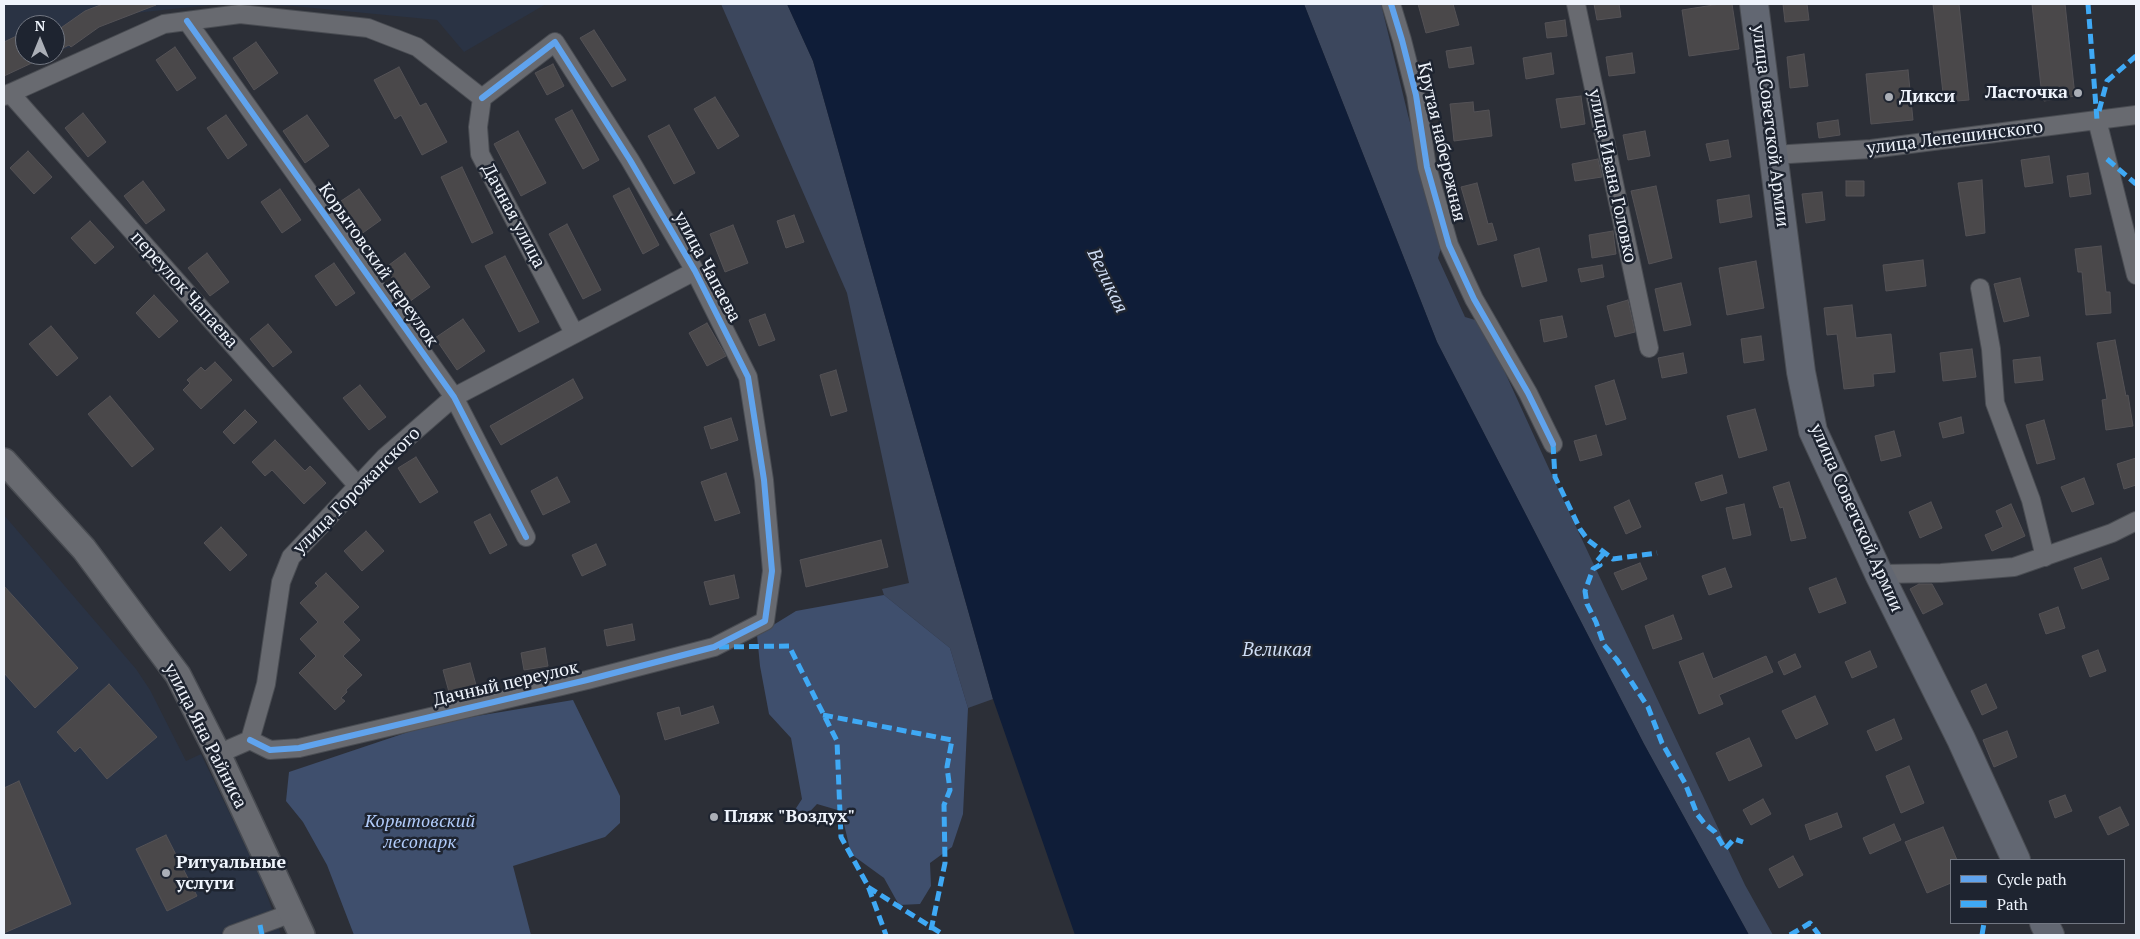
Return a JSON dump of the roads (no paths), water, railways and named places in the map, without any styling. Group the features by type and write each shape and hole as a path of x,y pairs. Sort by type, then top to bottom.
{"main road":[{"name":"улица Советской Армии","path":"1754,4 1801,372 1814,431 1879,574 1960,739 2016,859"}],"street":[{"name":"Крутая набережная","path":"1391,4 1416,95 1428,167 1449,245 1474,299 1528,393 1553,444"},
{"name":"улица Ивана Головко","path":"1576,4 1649,348"},
{"path":"7,95 164,24 240,14 368,28 417,47 482,98"},
{"name":"Корытовский переулок","path":"187,21 454,397 526,537"},
{"name":"улица Чапаева","path":"482,98 555,42 630,160 694,271 748,377 764,480 772,570 765,621"},
{"name":"переулок Чапаева","path":"7,95 358,486"},
{"name":"Дачная улица","path":"482,98 478,127 480,154 574,333"},
{"name":"улица Лепешинского","path":"1773,155 1871,149 2136,115"},
{"path":"2097,120 2136,276"},
{"name":"улица Горожанского","path":"250,740 266,684 281,582 291,558 385,457 454,397 694,271"},
{"path":"1980,288 1991,349 1995,404 2032,500 2045,557"},
{"name":"улица Яна Райниса","path":"4,461 84,550 178,675 218,754 302,935"},
{"path":"1879,574 1941,574 2014,567 2112,533 2136,521"},
{"name":"Дачный переулок","path":"250,740 270,750 299,748 586,680 714,647 765,621"},
{"path":"218,754 250,740"},
{"path":"232,935 292,913"}],"water":[{"name":"Великая","path":"787,4 1304,4 1437,342 1644,744 1749,935 1075,935 993,699 813,61"}],"place":[{"name":"Ласточка","path":"2078,93"},
{"name":"Дикси","path":"1889,97"},
{"name":"Пляж \"Воздух\"","path":"714,817"},
{"name":"Ритуальные услуги","path":"166,873"}],"park label":[{"name":"Корытовский лесопарк","path":"420,832"}]}
